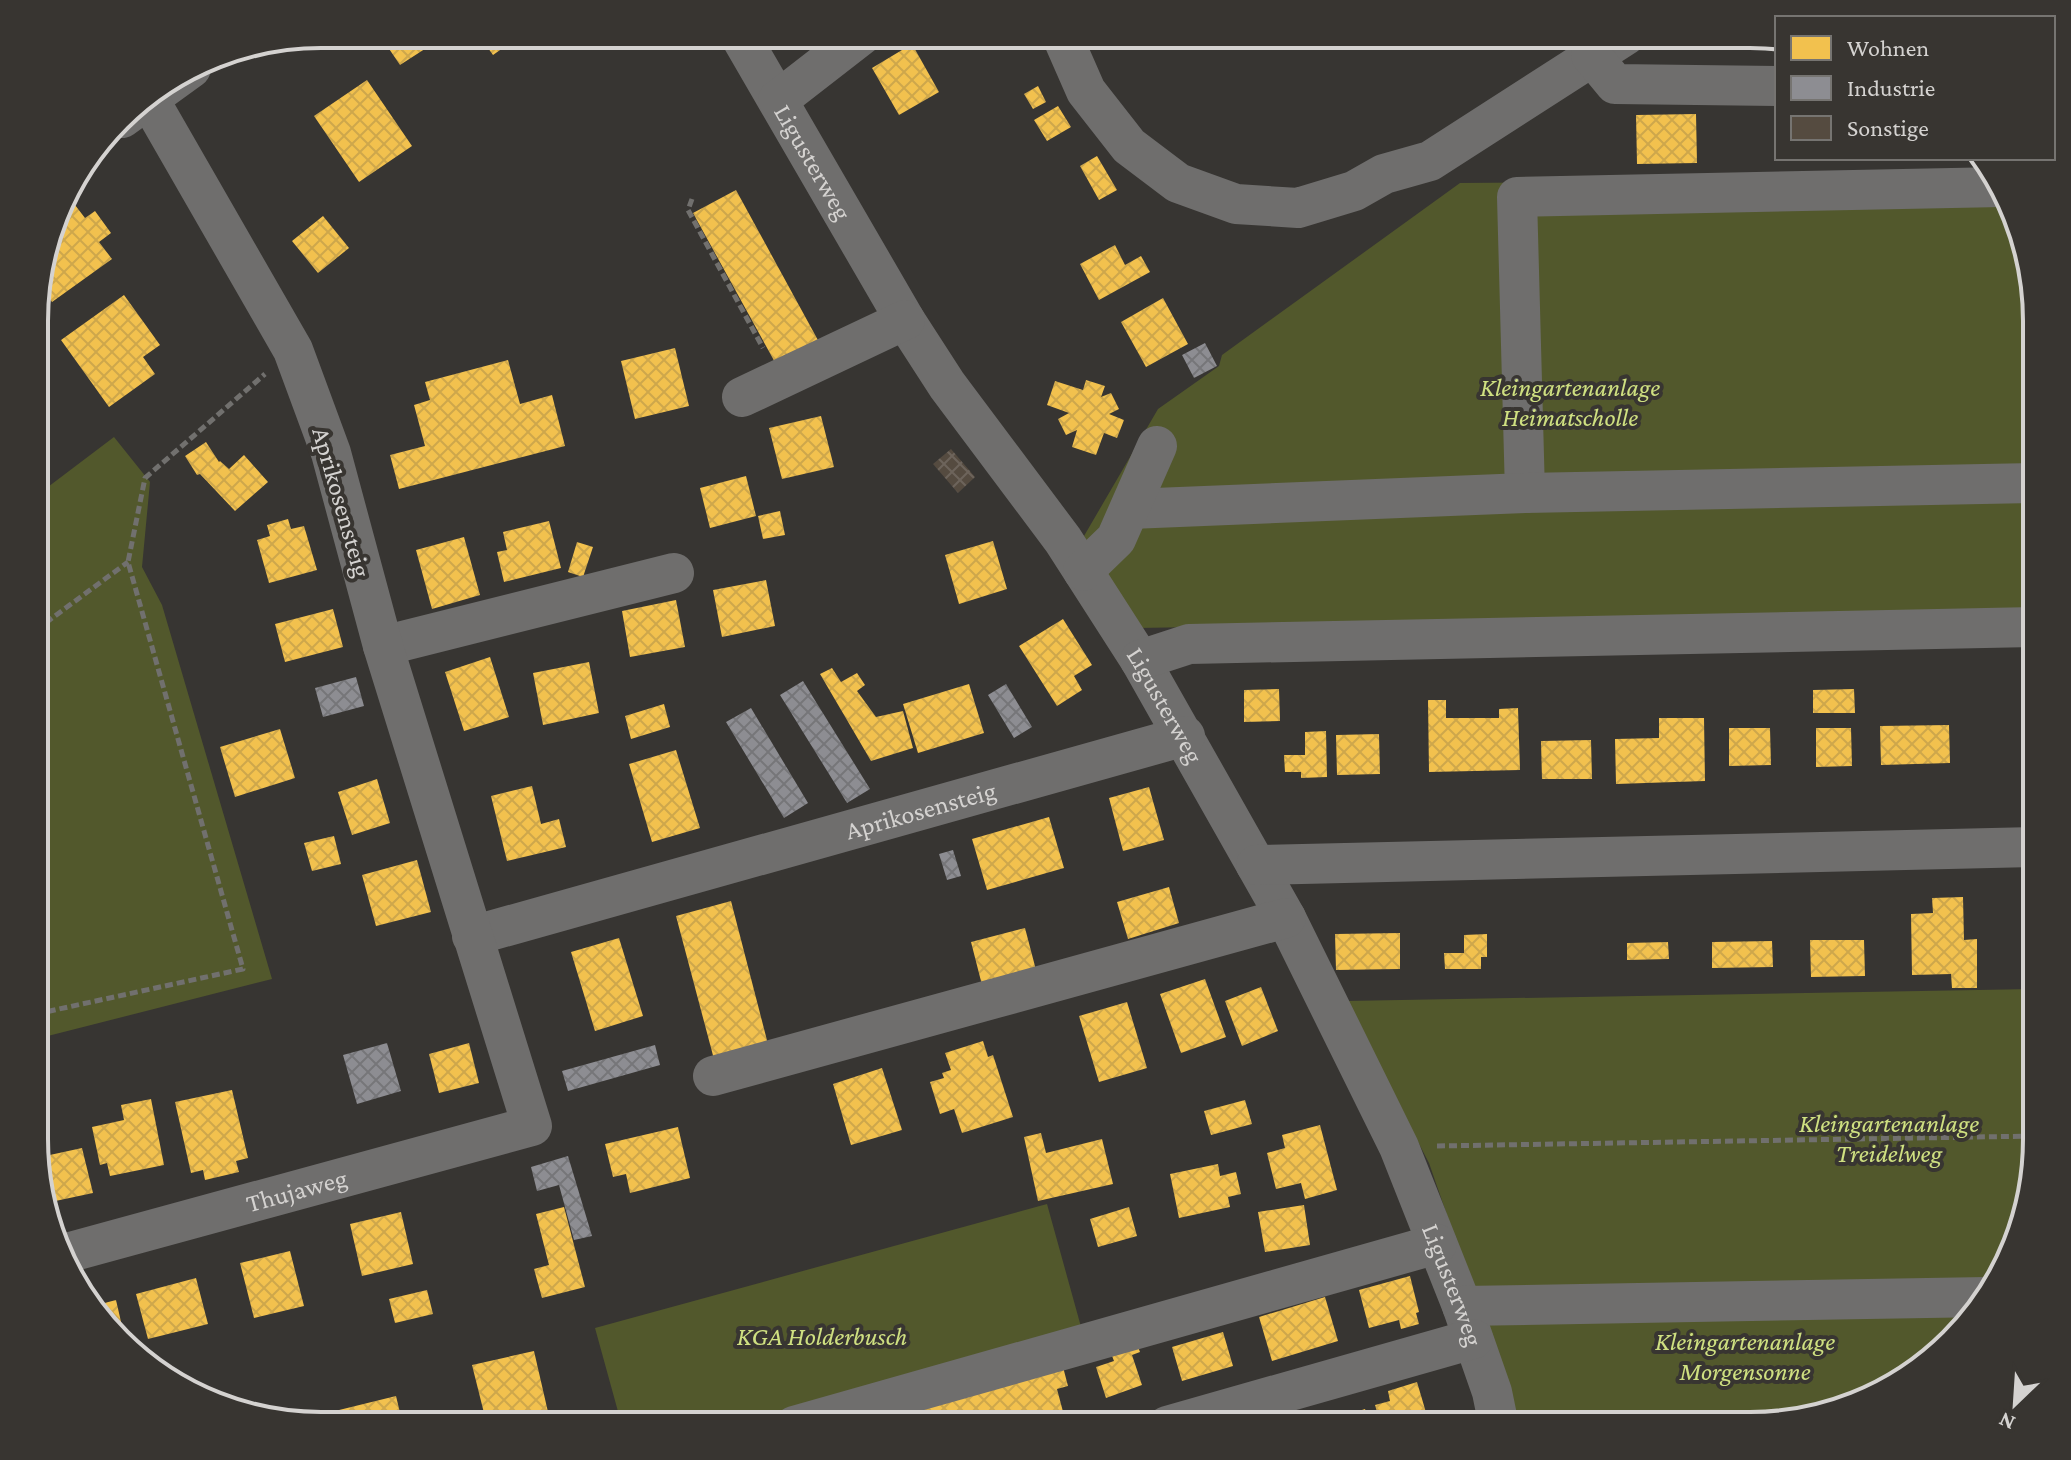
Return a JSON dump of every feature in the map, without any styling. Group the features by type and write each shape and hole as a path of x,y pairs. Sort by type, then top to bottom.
{"street":[{"name":"Ligusterweg","path":"748,49 905,320 947,385 1022,483 1083,571 1140,660 1286,918 1399,1147 1467,1323 1496,1412"},
{"path":"778,100 844,49"},
{"path":"1068,49 1086,91 1129,146 1178,183 1236,204 1298,208 1354,191 1384,174 1430,161 1602,49"},
{"path":"1591,55 1615,84 1775,86"},
{"name":"Aprikosensteig","path":"145,113 293,350 331,453 383,646 532,1126"},
{"path":"1525,493 1517,197 1988,187"},
{"path":"742,397 905,320"},
{"path":"1083,571 1116,539 1157,446"},
{"path":"1130,509 1525,493 2022,483"},
{"path":"383,646 674,573"},
{"path":"1140,660 1189,644 2022,627"},
{"name":"Aprikosensteig","path":"472,936 1185,736"},
{"path":"1256,865 2022,847"},
{"path":"713,1076 1286,918"},
{"name":"Thujaweg","path":"73,1251 532,1126"},
{"path":"846,1411 1437,1244"},
{"path":"1209,1412 1467,1323 1972,1298"}],"path":[{"path":"692,199 688,210 780,380"},
{"path":"49,1011 243,969 128,562 145,478 293,350"},
{"path":"48,621 128,562"},
{"path":"1399,1147 2022,1136"}],"green space":[{"name":"Kleingartenanlage Heimatscholle","path":"1983,179 2009,233 2018,268 2022,303 2022,613 1137,628 1084,536 1158,409 1219,366 1222,355 1460,183"},
{"path":"114,437 150,482 142,567 162,605 272,979 49,1036 48,487"},
{"name":"Kleingartenanlage Treidelweg","path":"2022,989 2022,1157 2018,1192 2009,1227 1986,1276 1967,1305 1943,1332 1902,1366 1838,1398 1803,1407 1750,1412 1515,1412 1429,1163 1345,1001"},
{"name":"KGA Holderbusch","path":"1047,1204 1083,1334 802,1411 618,1411 595,1328"}],"building: Wohnen":[{"path":"389,49 425,49 400,65"},
{"path":"904,49 915,49 939,92 899,115 872,68"},
{"path":"367,80 412,146 359,182 314,116"},
{"path":"1038,86 1046,102 1033,109 1024,94"},
{"path":"1058,106 1071,127 1047,141 1034,120"},
{"path":"1696,114 1697,163 1637,164 1636,115"},
{"path":"1097,156 1117,190 1099,200 1080,166"},
{"path":"736,190 819,342 777,366 693,213"},
{"path":"74,206 85,218 95,211 111,233 99,242 112,259 52,302 50,285 57,250"},
{"path":"323,216 349,248 318,273 292,241"},
{"path":"1115,245 1125,265 1141,256 1150,272 1099,300 1080,264"},
{"path":"124,295 160,345 143,357 155,374 109,407 61,340"},
{"path":"1163,298 1188,344 1146,367 1121,322"},
{"path":"675,348 689,406 635,419 621,361"},
{"path":"508,360 520,404 552,395 565,446 399,489 390,455 425,446 414,405 430,400 425,382"},
{"path":"1086,380 1105,386 1101,397 1111,393 1119,409 1109,414 1124,420 1117,438 1104,433 1096,455 1072,447 1077,430 1066,435 1058,419 1069,413 1047,405 1055,381 1083,390"},
{"path":"821,416 834,467 782,479 769,428"},
{"path":"206,442 219,462 229,469 244,455 268,482 235,511 200,474 197,475 185,456"},
{"path":"746,476 756,516 710,528 700,488"},
{"path":"780,511 785,535 763,539 758,516"},
{"path":"288,519 291,529 304,526 317,570 269,583 257,540 270,536 267,525"},
{"path":"549,521 561,568 504,582 497,552 507,550 503,532"},
{"path":"464,537 480,595 432,609 416,550"},
{"path":"993,541 1007,589 959,604 945,555"},
{"path":"577,542 593,547 583,577 568,572"},
{"path":"766,580 775,626 722,637 713,590"},
{"path":"676,600 685,647 630,657 622,611"},
{"path":"333,609 343,647 285,662 275,624"},
{"path":"1063,619 1092,665 1074,676 1082,690 1057,706 1019,646"},
{"path":"490,657 509,717 464,731 445,672"},
{"path":"589,662 599,713 543,725 533,673"},
{"path":"832,668 841,682 857,673 865,685 857,691 876,717 903,711 913,748 871,761 820,674"},
{"path":"969,684 984,733 918,753 903,704"},
{"path":"1279,689 1280,721 1244,722 1244,690"},
{"path":"1854,689 1855,713 1813,713 1813,690"},
{"path":"1428,700 1446,700 1446,718 1499,718 1499,709 1518,708 1520,770 1429,772"},
{"path":"664,704 670,727 631,739 625,716"},
{"path":"1659,718 1704,718 1705,781 1616,784 1615,739 1659,738"},
{"path":"1949,725 1950,763 1881,765 1880,726"},
{"path":"1729,728 1770,728 1771,765 1729,766"},
{"path":"1816,728 1851,728 1852,766 1816,767"},
{"path":"280,729 295,778 235,797 220,747"},
{"path":"1326,731 1327,777 1301,778 1301,772 1285,772 1284,755 1305,755 1305,732"},
{"path":"1379,734 1380,774 1337,775 1336,735"},
{"path":"1591,740 1592,779 1542,779 1541,741"},
{"path":"676,750 700,828 652,842 629,764"},
{"path":"377,779 390,823 352,835 338,792"},
{"path":"532,786 541,824 559,819 566,847 507,861 491,796"},
{"path":"1149,787 1164,840 1123,851 1109,798"},
{"path":"1049,817 1064,868 987,890 972,839"},
{"path":"334,836 341,864 312,871 304,843"},
{"path":"417,860 431,912 376,926 362,875"},
{"path":"1169,887 1179,923 1128,939 1117,902"},
{"path":"1963,897 1964,940 1977,939 1977,988 1952,988 1951,974 1912,975 1911,914 1933,913 1932,898"},
{"path":"731,901 769,1048 715,1063 676,916"},
{"path":"1025,928 1036,970 982,985 971,942"},
{"path":"1400,933 1400,969 1336,970 1335,934"},
{"path":"1487,934 1487,957 1481,957 1481,969 1445,969 1444,953 1464,953 1464,935"},
{"path":"619,938 643,1016 595,1031 571,952"},
{"path":"1810,940 1864,940 1865,976 1811,977"},
{"path":"1772,941 1773,967 1712,968 1712,942"},
{"path":"1668,942 1669,959 1627,960 1627,943"},
{"path":"1205,979 1226,1037 1181,1053 1160,994"},
{"path":"1261,987 1278,1031 1242,1046 1225,1001"},
{"path":"1127,1002 1147,1068 1099,1082 1079,1016"},
{"path":"983,1041 988,1057 993,1055 1013,1117 962,1133 954,1109 940,1114 930,1082 944,1078 942,1073 951,1070 945,1053"},
{"path":"469,1043 479,1083 439,1093 429,1054"},
{"path":"882,1068 902,1130 851,1145 833,1084"},
{"path":"232,1090 248,1158 236,1161 239,1172 205,1180 203,1170 191,1173 175,1102"},
{"path":"151,1099 164,1165 110,1176 107,1163 100,1165 92,1127 124,1120 121,1105"},
{"path":"1245,1100 1252,1124 1211,1135 1204,1111"},
{"path":"1320,1125 1337,1190 1305,1199 1301,1183 1276,1189 1267,1153 1285,1148 1282,1135"},
{"path":"678,1127 690,1178 630,1193 626,1174 613,1177 605,1144"},
{"path":"1041,1133 1046,1153 1102,1139 1113,1184 1038,1201 1024,1137"},
{"path":"82,1148 93,1193 55,1201 49,1155"},
{"path":"1218,1164 1220,1176 1236,1172 1241,1194 1228,1197 1230,1207 1179,1218 1170,1174"},
{"path":"1304,1205 1310,1245 1265,1252 1258,1212"},
{"path":"564,1207 585,1287 542,1298 534,1269 549,1265 536,1214"},
{"path":"1129,1207 1137,1236 1098,1247 1090,1219"},
{"path":"401,1212 413,1264 362,1276 350,1224"},
{"path":"290,1251 304,1306 254,1318 240,1263"},
{"path":"1410,1276 1419,1324 1401,1329 1399,1320 1369,1328 1359,1290"},
{"path":"196,1278 208,1324 148,1339 136,1294"},
{"path":"427,1290 433,1314 395,1323 389,1299"},
{"path":"1325,1297 1338,1341 1272,1361 1259,1317"},
{"path":"116,1300 122,1325 116,1319 103,1303"},
{"path":"1223,1332 1233,1366 1182,1381 1172,1347"},
{"path":"1135,1339 1140,1352 1132,1355 1142,1385 1106,1398 1096,1367 1114,1361 1109,1348"},
{"path":"534,1351 548,1411 484,1411 472,1365"},
{"path":"1063,1367 1068,1386 1057,1389 1063,1412 908,1411 907,1408"},
{"path":"1417,1382 1426,1412 1377,1412 1375,1405 1390,1401 1388,1391"},
{"path":"396,1396 400,1411 335,1411"}],"building: Industrie":[{"path":"1205,343 1217,366 1194,378 1182,355"},
{"path":"356,677 364,706 323,717 315,688"},
{"path":"803,681 870,789 847,803 780,695"},
{"path":"1006,684 1032,727 1014,738 988,695"},
{"path":"751,708 808,803 784,818 726,722"},
{"path":"953,850 961,876 947,880 939,854"},
{"path":"387,1043 401,1091 357,1104 343,1055"},
{"path":"655,1045 660,1065 568,1091 562,1071"},
{"path":"568,1156 592,1236 574,1240 559,1185 537,1191 531,1167"}],"building: Sonstige":[{"path":"951,449 975,477 958,493 933,464"}],"park label":[{"name":"Kleingartenanlage Morgensonne","path":"1745,1356"}]}
